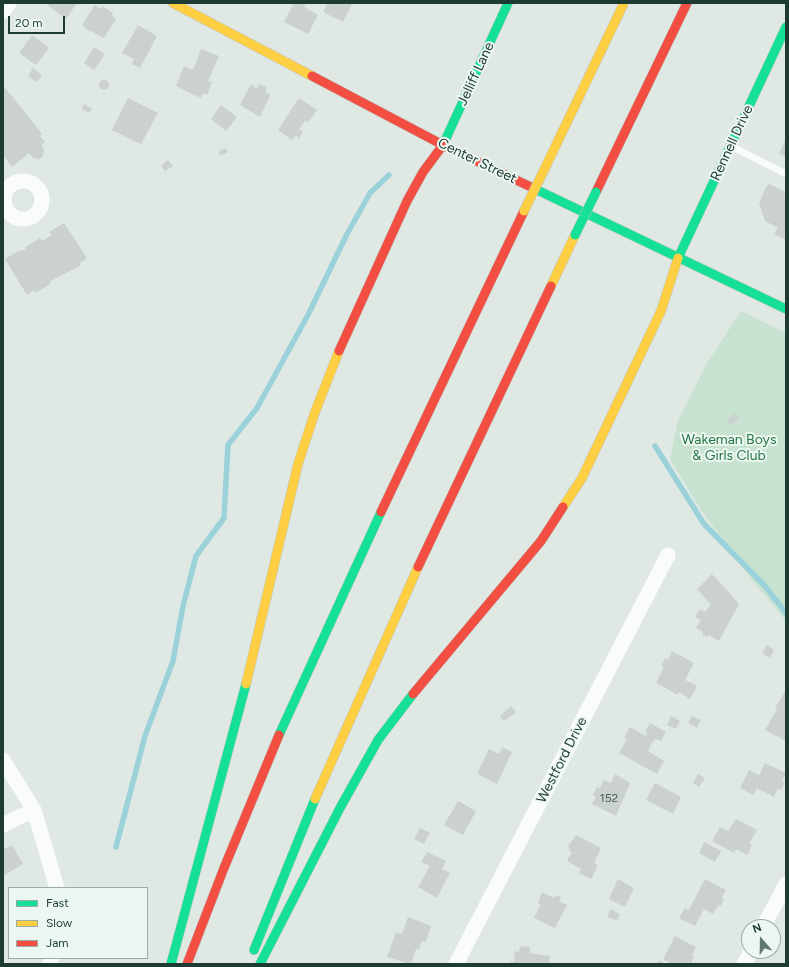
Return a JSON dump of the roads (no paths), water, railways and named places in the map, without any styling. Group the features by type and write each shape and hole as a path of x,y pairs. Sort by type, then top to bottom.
{"main road":[{"name":"Center Street","path":"173,3 443,145 786,309"},
{"name":"Jelliff Lane","path":"171,964 235,728 298,464 310,423 345,334 416,181 443,145 508,3"},
{"path":"187,964 229,855 291,706 348,581 624,3"},
{"path":"251,957 294,846 346,724 596,192 687,3"},
{"name":"Rennell Drive","path":"260,964 340,808 378,740 427,676 541,541 582,478 661,311 678,258 786,27"}],"street":[{"path":"3,12 9,3"},
{"name":"Westford Drive","path":"456,964 668,555"},
{"path":"3,760 34,810 57,887"},
{"path":"3,825 34,810"},
{"path":"767,919 786,884"}],"lane":[{"path":"730,146 786,174"}],"waterway":[{"path":"116,847 145,736 173,661 183,606 196,556 224,518 228,445 257,408 308,315 346,236 370,193 389,175"},
{"path":"655,446 704,524 764,585 786,613"}],"park label":[{"name":"Wakeman Boys & Girls Club","path":"729,448"}]}
